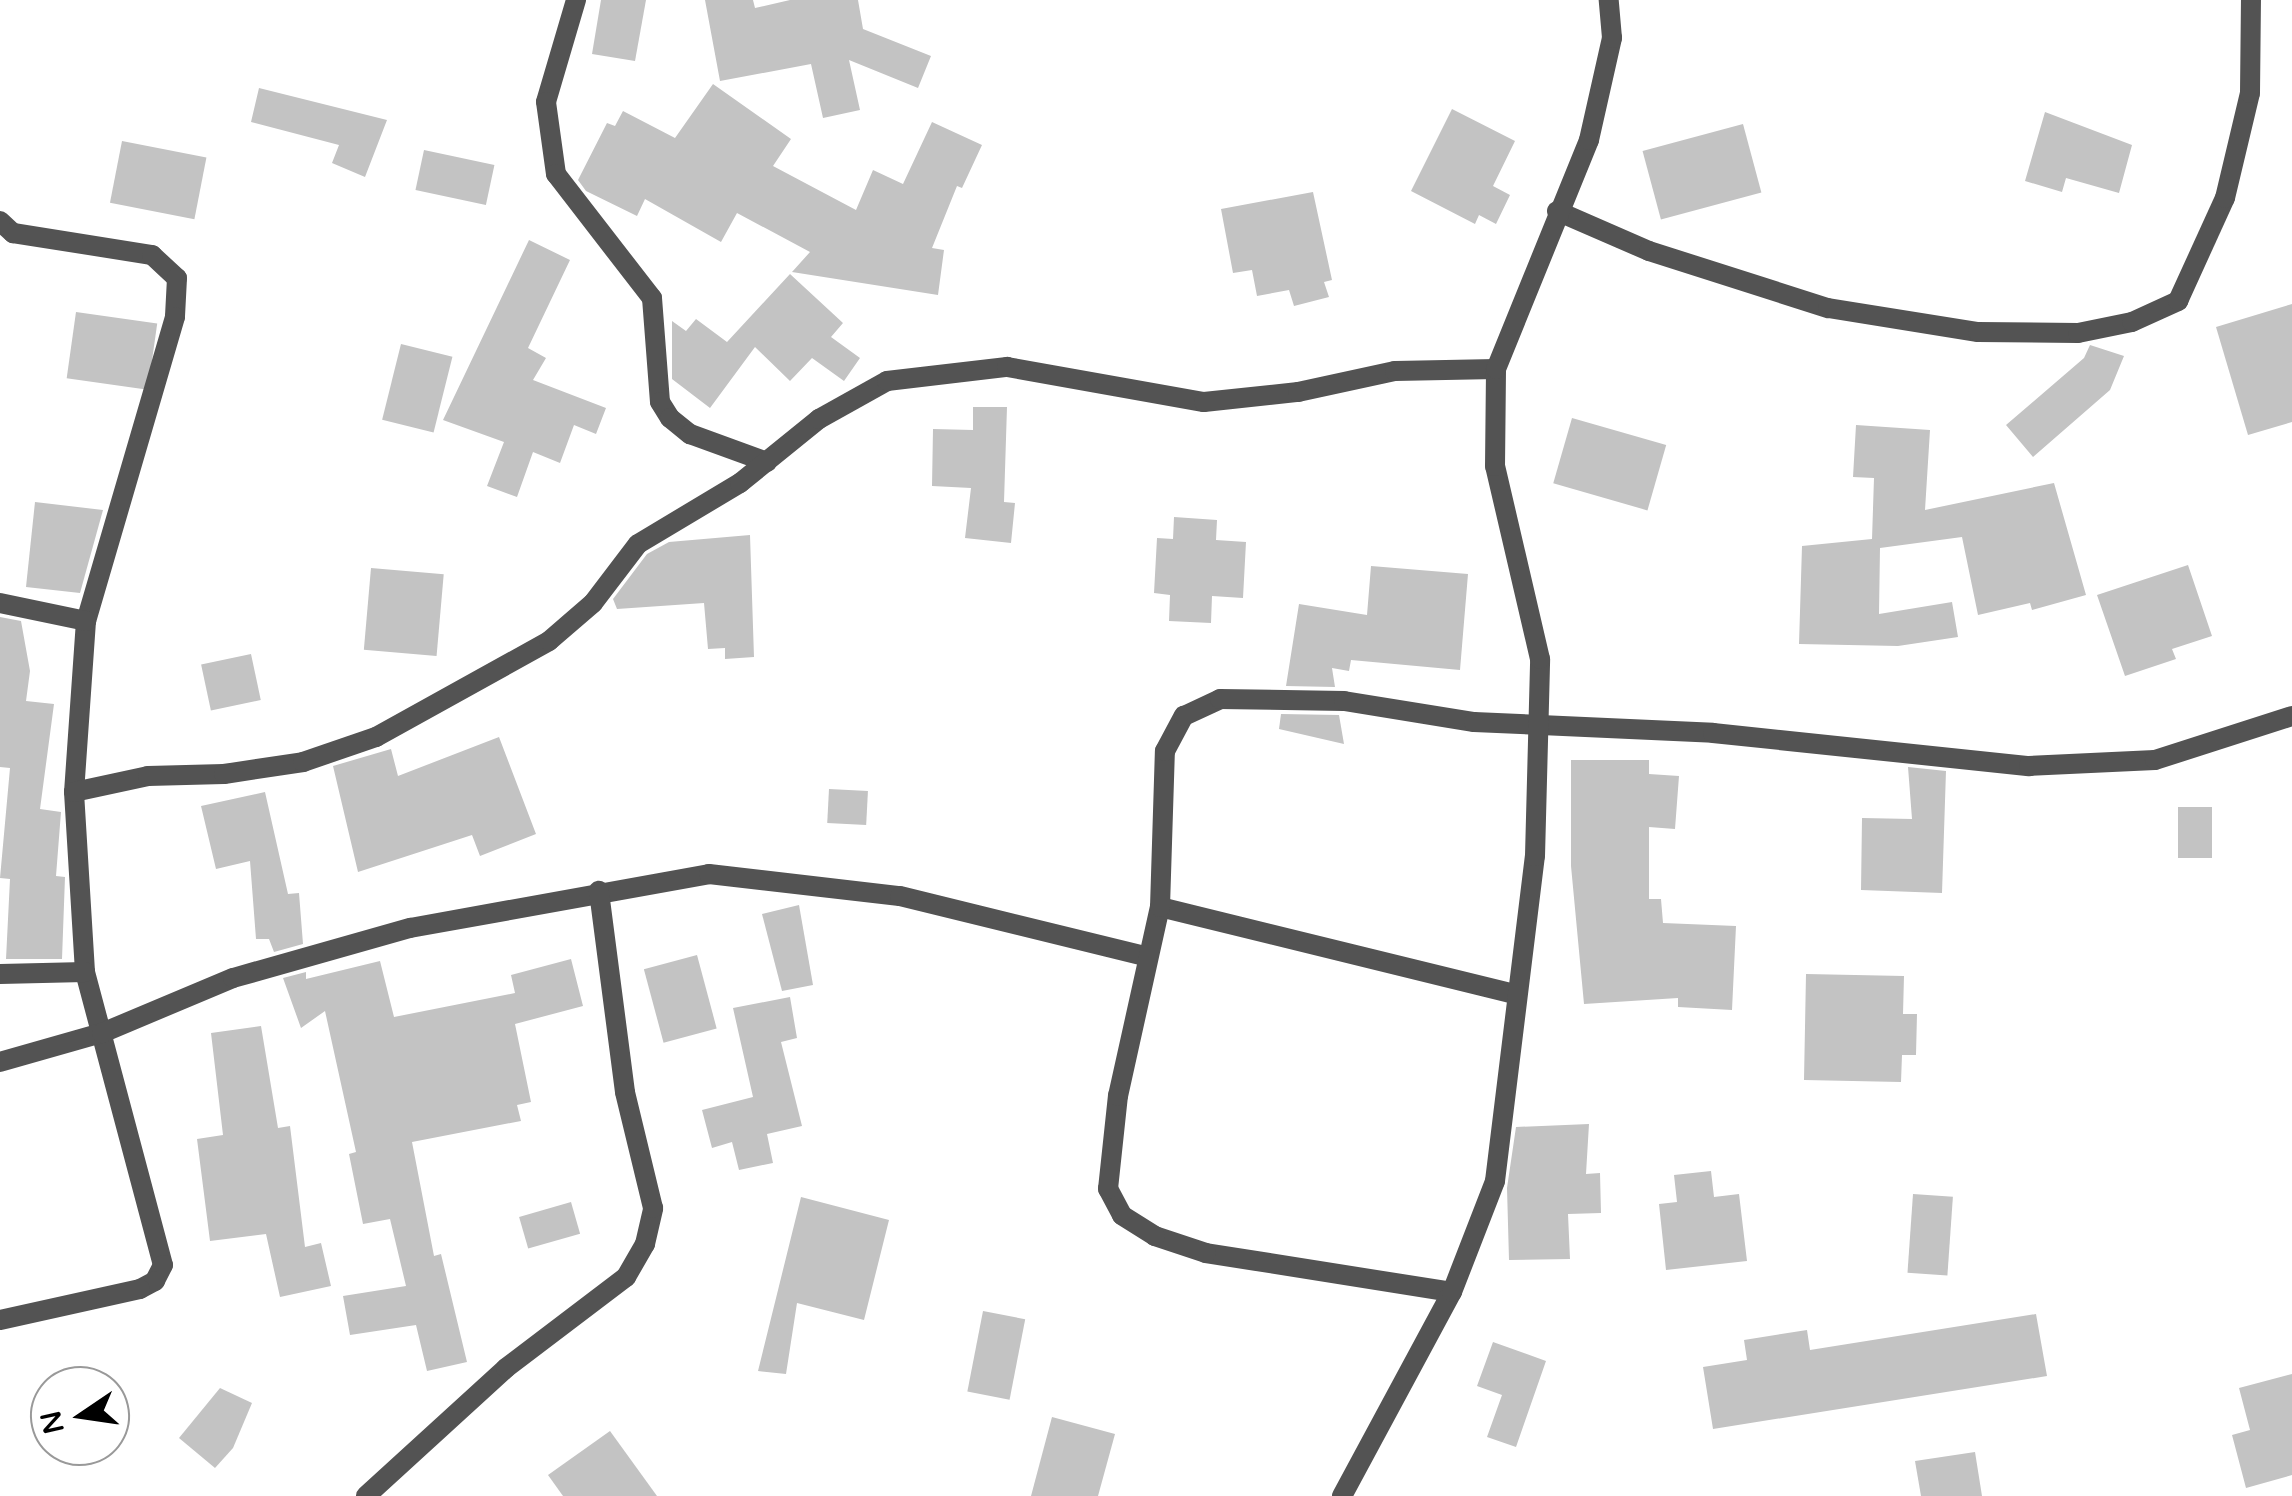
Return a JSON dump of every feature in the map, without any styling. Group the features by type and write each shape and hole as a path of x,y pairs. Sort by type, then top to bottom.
{"street":[{"path":"576,0 546,102 556,174 652,298 660,402 670,418 690,434 766,462"},
{"path":"1342,1496 1452,1292 1495,1181 1534,856 1540,659 1495,466 1496,369 1588,140 1612,38 1609,0"},
{"path":"1556,212 1649,252 1828,308 1978,332 2078,333 2132,322 2178,301 2225,198 2250,93 2251,0"},
{"path":"0,221 13,233 152,255 177,278 175,316 86,621 74,792 84,972 163,1264 154,1281 140,1289 0,1320"},
{"path":"74,792 148,776 224,774 303,762 376,738 549,641 592,603 638,544 766,462 819,420 887,381 1007,367 1204,402 1298,392 1395,370 1496,369"},
{"path":"0,603 86,621"},
{"path":"1452,1292 1206,1253 1122,1215 1108,1190 1118,1096 1160,907 1165,752 1184,716 1220,699 1344,701 1537,725 2073,766 2155,760 2292,716"},
{"path":"0,1062 102,1033 232,978 410,928 709,874 779,878 900,896 1148,957"},
{"path":"366,1496 506,1368 626,1277 646,1244 653,1208 625,1092 599,891"},
{"path":"1160,907 1515,994"},
{"path":"0,974 84,972"}],"building":[{"path":"601,0 646,0 635,61 592,54"},
{"path":"705,0 753,0 755,8 790,0 858,0 863,29 931,56 918,88 849,60 860,110 823,118 811,64 720,81"},
{"path":"713,84 791,139 773,166 856,210 873,170 903,184 932,122 982,145 962,188 957,186 932,248 944,250 938,295 792,272 810,252 737,213 721,242 645,199 637,216 586,191 578,180 607,123 615,126 623,111 675,138"},
{"path":"259,88 387,120 365,177 332,163 339,145 251,122"},
{"path":"1452,109 1515,141 1493,186 1510,195 1496,224 1479,215 1475,224 1411,191"},
{"path":"2045,112 2132,145 2119,193 2066,178 2062,192 2025,181"},
{"path":"1743,124 1761,193 1661,219 1643,151"},
{"path":"122,141 206,157 194,219 110,203"},
{"path":"424,150 494,165 486,205 415,190"},
{"path":"1313,192 1332,280 1324,282 1329,297 1294,306 1289,290 1257,296 1252,270 1233,273 1221,209"},
{"path":"529,240 570,260 528,348 546,358 533,380 606,408 596,434 574,425 560,463 533,452 517,497 487,486 504,442 443,420"},
{"path":"790,274 843,323 831,337 860,358 844,381 812,358 790,381 755,347 710,408 672,379 672,321 686,331 696,319 727,342"},
{"path":"2292,304 2292,422 2248,435 2216,327"},
{"path":"76,312 157,323 148,390 67,378"},
{"path":"401,344 452,357 434,433 382,420"},
{"path":"2090,345 2124,356 2110,390 2033,457 2006,425 2084,358"},
{"path":"973,407 1007,407 1004,502 1015,503 1011,543 965,538 971,488 932,486 933,429 973,430"},
{"path":"1572,418 1666,445 1647,510 1553,483"},
{"path":"1856,425 1930,430 1925,510 2054,483 2086,595 2032,610 2030,603 1978,615 1962,537 1880,548 1879,614 1952,602 1958,637 1898,646 1799,644 1802,546 1872,539 1874,478 1853,477"},
{"path":"35,502 103,510 80,593 26,587"},
{"path":"1174,517 1217,520 1216,540 1246,542 1243,598 1212,596 1211,623 1169,621 1170,595 1154,593 1157,538 1173,539"},
{"path":"750,535 754,657 725,659 725,648 708,649 704,603 617,609 613,599 647,554 669,542"},
{"path":"2188,565 2212,636 2172,649 2176,659 2125,676 2097,595"},
{"path":"1371,566 1468,574 1460,670 1351,660 1349,671 1332,668 1335,687 1286,686 1299,604 1367,615"},
{"path":"371,568 444,574 437,656 364,650"},
{"path":"0,617 21,621 30,671 26,701 54,704 40,809 61,812 56,876 65,877 62,959 6,959 10,879 0,878 10,768 0,767"},
{"path":"251,654 261,700 211,711 201,665"},
{"path":"1281,714 1339,715 1344,744 1279,729"},
{"path":"499,737 536,834 480,856 472,835 358,872 333,766 391,749 398,776"},
{"path":"1571,760 1649,760 1649,774 1679,776 1675,829 1649,827 1649,899 1661,899 1663,923 1736,926 1732,1010 1678,1007 1678,998 1584,1004 1571,866"},
{"path":"1908,767 1946,771 1942,893 1861,890 1862,818 1912,819"},
{"path":"829,789 868,791 866,825 827,823"},
{"path":"265,792 288,894 299,893 303,944 274,952 269,939 256,939 250,861 216,869 201,806"},
{"path":"2178,807 2212,807 2212,858 2178,858"},
{"path":"799,905 813,985 782,991 762,914"},
{"path":"697,955 717,1028 664,1043 644,969"},
{"path":"571,959 583,1006 515,1024 531,1102 517,1105 521,1121 412,1142 434,1256 441,1254 467,1362 427,1371 416,1325 350,1335 343,1296 406,1286 390,1219 363,1224 349,1154 356,1152 325,1011 301,1028 283,978 306,972 306,979 380,961 394,1017 515,993 511,975"},
{"path":"1806,974 1904,976 1903,1014 1917,1014 1916,1055 1902,1055 1901,1082 1804,1080"},
{"path":"790,997 797,1038 781,1042 802,1126 767,1134 773,1163 739,1170 732,1142 712,1148 702,1110 753,1097 733,1008"},
{"path":"261,1026 278,1128 290,1126 305,1247 321,1243 331,1286 280,1297 266,1234 210,1241 197,1139 223,1135 211,1033"},
{"path":"1589,1124 1586,1174 1600,1173 1601,1213 1568,1214 1570,1259 1509,1260 1507,1188 1516,1127"},
{"path":"1711,1171 1714,1197 1739,1194 1747,1261 1666,1270 1659,1204 1677,1202 1674,1175"},
{"path":"1913,1194 1953,1197 1947,1276 1907,1273"},
{"path":"801,1197 889,1220 864,1320 797,1303 786,1374 758,1371"},
{"path":"571,1202 580,1234 528,1249 519,1217"},
{"path":"983,1311 1025,1319 1010,1400 967,1391"},
{"path":"2036,1314 2047,1376 1713,1429 1703,1367 1747,1360 1744,1340 1807,1330 1810,1350"},
{"path":"1493,1342 1546,1361 1516,1447 1487,1437 1502,1395 1477,1386"},
{"path":"2292,1374 2292,1475 2246,1488 2232,1435 2250,1430 2239,1388"},
{"path":"220,1388 252,1403 233,1448 215,1468 179,1438"},
{"path":"1052,1417 1115,1434 1098,1496 1031,1496"},
{"path":"610,1431 657,1496 563,1496 548,1475"},
{"path":"1975,1452 1982,1496 1921,1496 1915,1461"}]}
